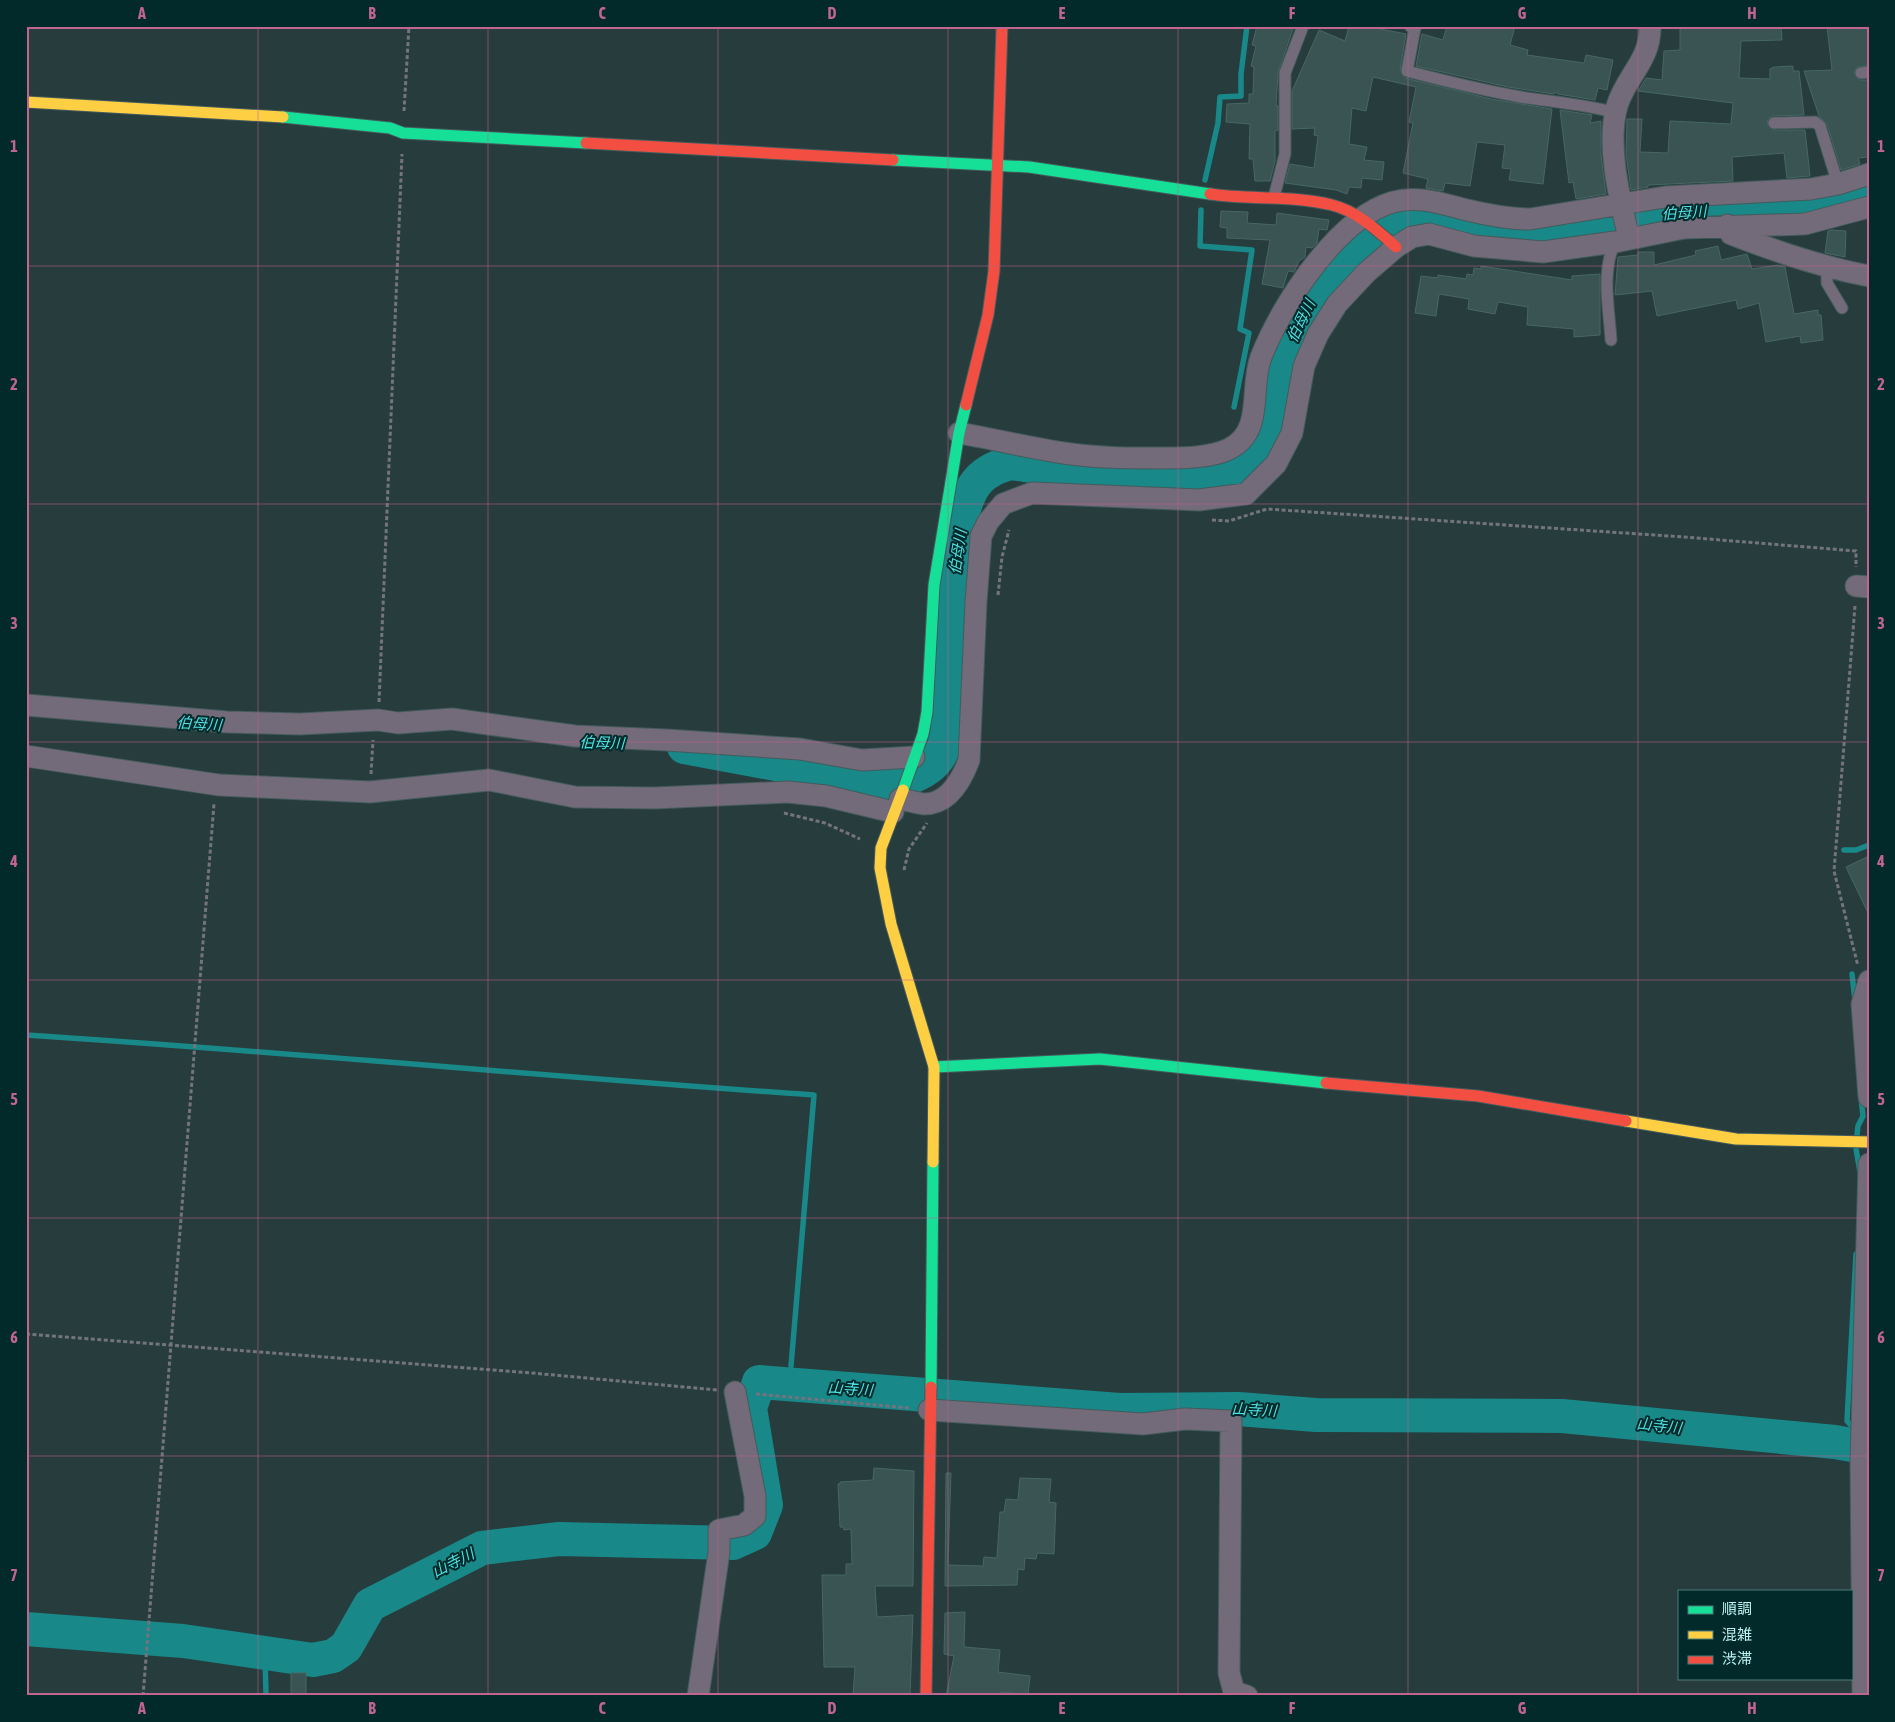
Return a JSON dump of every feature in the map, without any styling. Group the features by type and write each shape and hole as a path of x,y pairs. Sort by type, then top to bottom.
{"street":[{"path":"926,1696 929,1588 929,1410 934,1067 891,924 880,868 881,848 914,757 927,712 934,585 960,433 988,315 993,280 1002,26"},
{"path":"1622,240 1614,123 1630,78 1648,51 1650,26"},
{"path":"26,102 246,113 390,128 403,133 996,164 1062,171 1214,195 1274,197 1334,205 1366,222 1392,243"},
{"path":"960,433 1064,453 1126,458 1178,458 1206,455 1229,449 1246,437 1252,424 1260,359 1291,299 1330,246 1392,202 1412,200 1436,201 1466,210 1516,219 1530,219 1665,197 1788,192 1838,184 1869,174"},
{"path":"26,756 219,785 370,792 489,780 575,797 655,798 788,792 897,805 925,804 945,797 959,784 970,760 976,602 981,536 995,512 1014,498 1032,493 1199,500 1246,494 1276,464 1292,433 1304,366 1318,334 1337,304 1392,243 1429,234 1474,246 1543,252 1684,228 1727,225 1805,224 1869,207"},
{"path":"1727,225 1731,234 1779,253 1827,268 1869,276"},
{"path":"26,705 227,722 300,724 378,720 398,724 452,719 575,736 800,749 862,760 914,757"},
{"path":"1868,982 1862,1004 1869,1097"},
{"path":"934,1067 1100,1059 1285,1079 1478,1096 1736,1139 1869,1142"},
{"path":"1863,1696 1865,1547 1861,1463 1869,1164"},
{"path":"698,1696 719,1552 718,1530 744,1525 754,1516 755,1496 735,1392"},
{"path":"929,1410 1143,1424 1185,1420 1231,1421 1229,1673 1234,1692 1246,1696"}],"lane":[{"path":"1274,197 1286,154 1286,73 1302,26"},
{"path":"1410,26 1415,28 1407,71 1474,88 1590,106 1616,113"},
{"path":"1774,123 1815,122 1820,126 1838,184"},
{"path":"1611,340 1607,270 1609,255 1622,240"},
{"path":"1827,268 1827,283 1842,308"}],"path":[{"path":"370,792 373,732 378,720 409,26"},
{"path":"1210,520 1229,521 1267,509 1684,536 1856,551 1862,586 1834,871 1860,975 1868,982"},
{"path":"998,596 1007,531 1014,524"},
{"path":"206,802 221,803"},
{"path":"143,1696 214,803"},
{"path":"777,812 825,823 881,848"},
{"path":"903,874 909,849 926,823 933,819"},
{"path":"26,1334 172,1344 929,1410"}],"building":[{"path":"1257,26 1294,26 1278,73 1276,105 1278,106 1278,130 1275,131 1275,161 1270,181 1255,181 1253,159 1249,159 1250,124 1226,122 1227,104 1249,103 1249,94 1253,94 1254,67 1251,66 1256,46 1252,45"},
{"path":"1349,26 1365,26 1406,34 1400,70 1405,78 1491,99 1552,109 1543,184 1509,180 1511,169 1502,168 1505,145 1477,142 1470,186 1445,183 1443,191 1426,188 1428,179 1403,173 1413,123 1409,122 1416,87 1373,77 1366,111 1352,108 1349,144 1367,147 1364,160 1384,162 1382,180 1362,178 1361,188 1349,187 1347,194 1336,190 1285,183 1290,164 1314,168 1318,136 1314,135 1315,128 1292,129 1292,91 1319,30 1345,41"},
{"path":"1447,26 1515,26 1510,45 1528,50 1527,55 1584,63 1586,55 1613,60 1607,90 1598,88 1595,100 1558,94 1557,92 1554,94 1508,87 1416,66 1422,34 1443,40"},
{"path":"1680,26 1781,26 1782,40 1741,41 1739,78 1770,79 1770,69 1774,67 1793,66 1793,71 1799,71 1804,115 1773,116 1768,119 1767,124 1774,130 1805,130 1810,176 1787,178 1784,153 1732,157 1733,181 1648,185 1648,187 1631,190 1626,154 1627,119 1642,119 1640,152 1668,153 1670,121 1731,124 1733,103 1638,91 1646,78 1662,80 1664,51 1680,50"},
{"path":"1827,26 1869,26 1869,65 1857,67 1854,73 1859,80 1869,80 1869,157 1858,158 1860,164 1841,170 1827,124 1819,116 1804,71 1832,70"},
{"path":"1560,110 1592,115 1590,123 1601,121 1601,155 1606,194 1576,199 1573,182 1569,183"},
{"path":"1221,211 1248,212 1247,223 1276,225 1277,213 1329,220 1327,230 1319,229 1317,243 1312,248 1306,247 1305,257 1299,261 1294,272 1288,271 1283,288 1262,284 1270,240 1227,238 1227,228 1220,227"},
{"path":"1828,231 1846,231 1845,257 1825,253"},
{"path":"1718,246 1721,260 1747,254 1752,269 1778,265 1785,267 1794,314 1818,310 1818,315 1821,315 1823,340 1801,343 1800,336 1766,342 1759,303 1738,309 1736,300 1657,316 1652,291 1615,295 1618,257 1638,255 1638,252 1654,252 1654,265 1696,255 1695,251"},
{"path":"1481,266 1572,280 1572,276 1600,274 1600,335 1574,337 1574,329 1527,325 1528,307 1498,302 1495,314 1468,309 1469,299 1439,294 1436,316 1415,313 1421,276 1438,278 1438,275 1466,279 1467,274 1473,275 1474,268 1481,269"},
{"path":"1869,856 1869,915 1846,867"},
{"path":"874,1468 914,1471 913,1586 875,1586 877,1617 913,1615 910,1696 853,1696 855,1667 824,1667 822,1575 846,1575 846,1564 852,1564 851,1529 844,1530 843,1527 840,1527 838,1484 840,1482 873,1480"},
{"path":"946,1473 951,1473 948,1565 983,1566 984,1557 997,1558 1000,1512 1004,1512 1006,1499 1018,1500 1020,1478 1051,1479 1049,1502 1056,1503 1054,1554 1037,1553 1036,1559 1025,1558 1024,1570 1018,1569 1017,1585 945,1586"},
{"path":"965,1612 964,1647 1000,1650 998,1672 1030,1676 1028,1695 1001,1692 1000,1696 946,1696 954,1656 944,1654 945,1613"},
{"path":"291,1673 306,1673 306,1694 291,1694"}],"waterway":[{"path":"1205,180 1218,123 1220,97 1241,96 1241,74 1247,26"},
{"name":"伯母川","path":"684,747 888,785 925,770 935,762 945,743 948,721 947,658 952,578 961,524 967,502 978,481 991,470 1012,463 1106,478 1168,479 1226,473 1250,462 1263,450 1273,432 1289,342 1300,317 1321,283 1387,226 1412,215 1427,215 1492,233 1532,237 1582,231 1656,215 1835,202 1869,186"},
{"path":"1201,210 1200,246 1252,250 1240,329 1249,333 1234,407"},
{"path":"1844,850 1856,850 1869,845"},
{"path":"1852,974 1855,1001"},
{"path":"26,1035 814,1095 791,1366"},
{"path":"1857,1135 1858,1126 1863,1116 1861,1098"},
{"path":"1856,1149 1860,1172"},
{"path":"1856,1254 1847,1421 1856,1431"},
{"name":"山寺川","path":"26,1629 183,1641 313,1660 333,1656 346,1647 370,1605 482,1548 559,1539 733,1543 755,1533 766,1505 750,1408 759,1382 1120,1410 1238,1409 1316,1415 1562,1416 1835,1442 1869,1448"},
{"path":"265,1654 266,1696"}],"traffic: fast":[{"path":"283,117 390,128 403,133 586,143"},
{"path":"893,160 1029,167 1210,194"},
{"path":"903,790 923,734 927,712 934,585 959,433 966,405"},
{"path":"934,1067 1100,1059 1326,1083"},
{"path":"931,1387 933,1162"}],"traffic: slow":[{"path":"26,102 283,117"},
{"path":"903,790 881,848 880,868 891,924 934,1067 933,1162"},
{"path":"1626,1121 1736,1139 1869,1142"}],"traffic: jam":[{"path":"966,405 988,315 994,271 1002,26"},
{"path":"586,143 893,160"},
{"path":"1210,194 1302,200 1332,205 1358,217 1396,247"},
{"path":"1326,1083 1478,1096 1626,1121"},
{"path":"926,1696 931,1387"}]}
